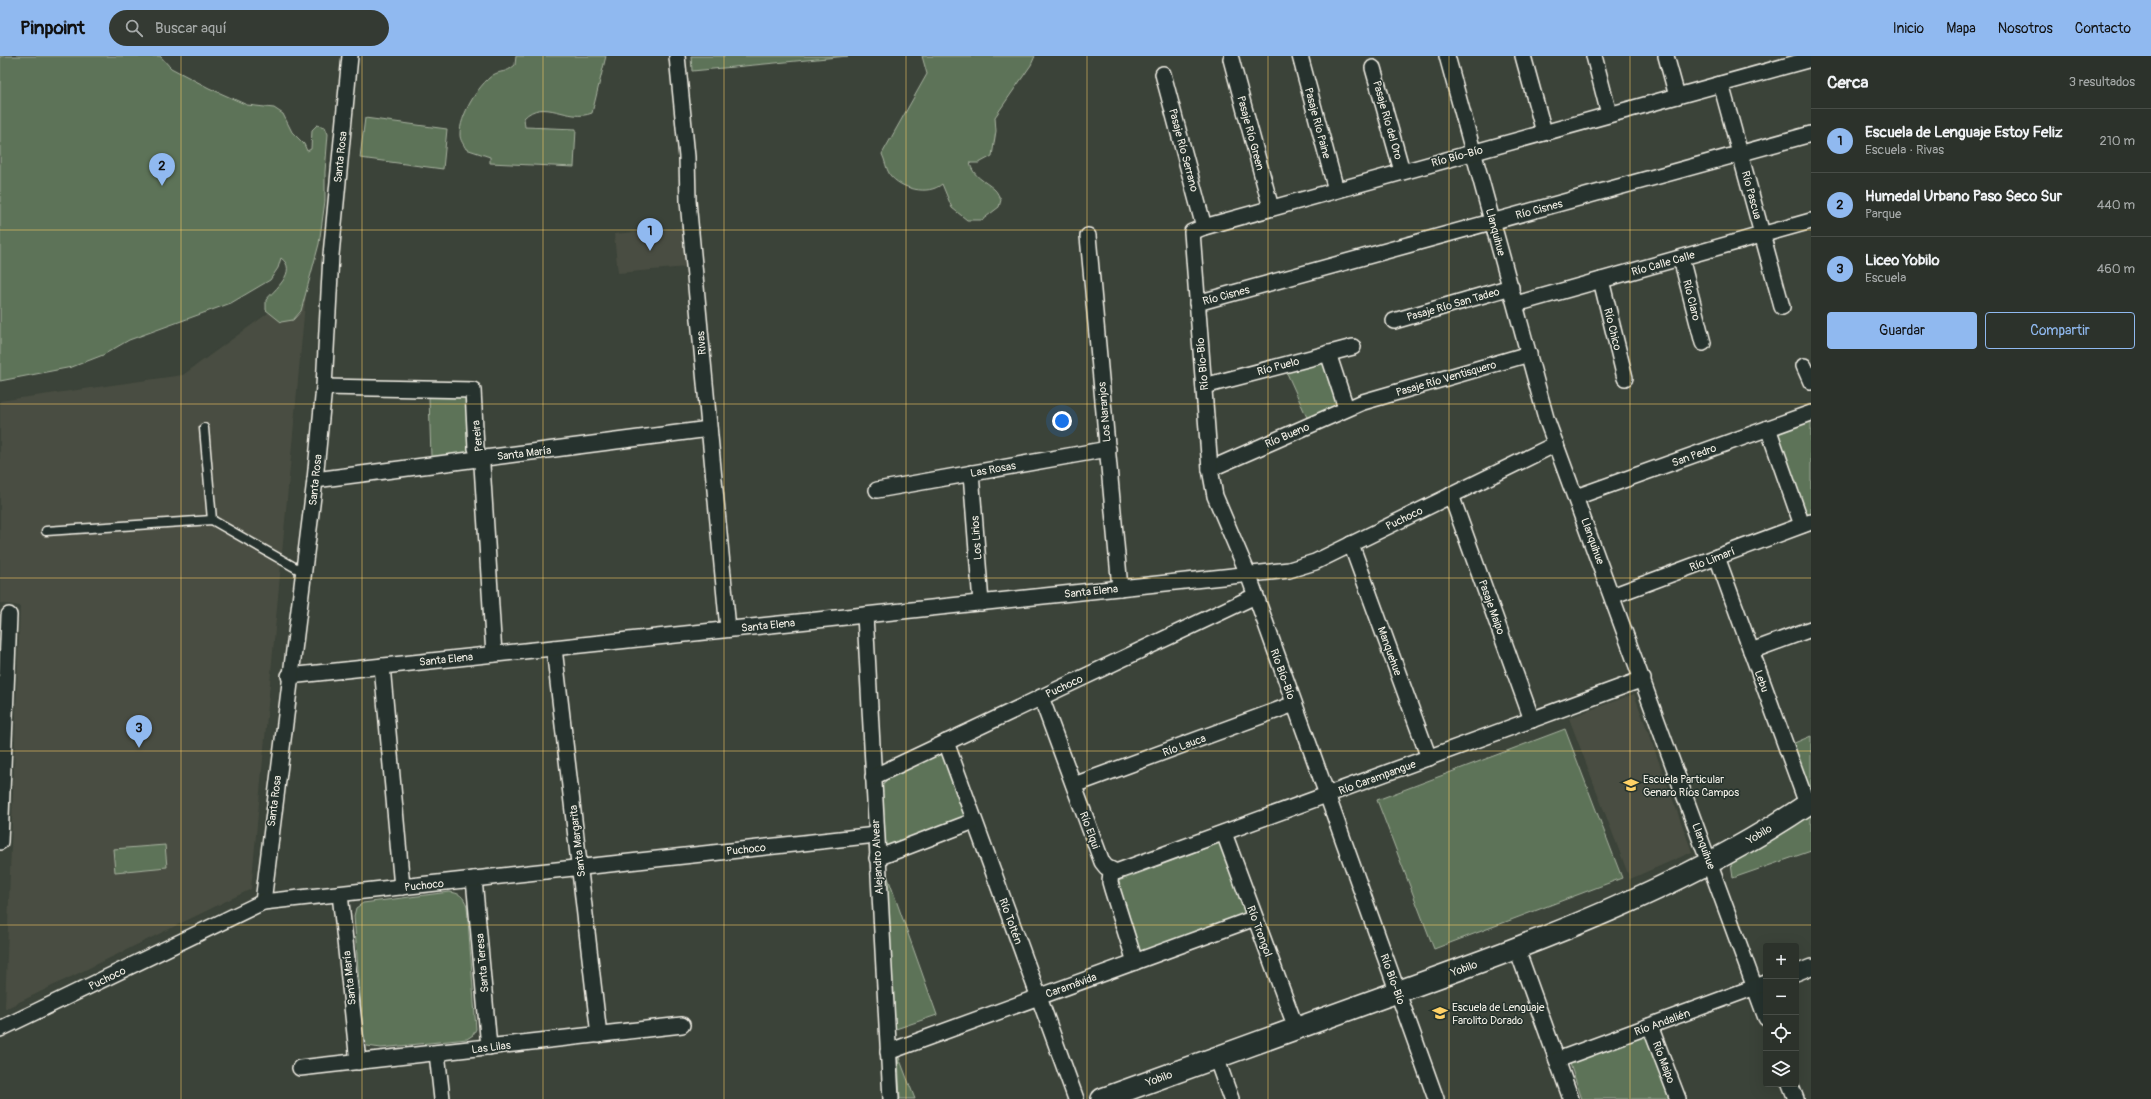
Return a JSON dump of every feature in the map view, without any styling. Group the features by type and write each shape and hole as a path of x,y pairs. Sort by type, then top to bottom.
{"main road":[{"name":"Yobilo","path":"1102,1099 1517,949 1625,905 1710,863 1809,803"}],"street":[{"name":"Santa Rosa","path":"262,902 289,676 315,480 324,387 331,255 350,56"},
{"name":"Rivas","path":"677,56 687,158 688,201 728,629"},
{"name":"Pasaje Río Paine","path":"1300,56 1336,190"},
{"name":"Llanquihue","path":"1447,56 1472,152 1494,221 1542,404 1710,863 1760,985 1765,1015"},
{"path":"1523,56 1544,132"},
{"path":"1594,56 1610,114"},
{"path":"1666,56 1677,96"},
{"name":"Pasaje Río Green","path":"1231,59 1271,208"},
{"name":"Río Bío-Bío","path":"1436,1099 1248,574 1215,496 1210,469 1192,235 1195,229 1204,226 1721,84 1788,60 1811,59"},
{"name":"Pasaje Río del Oro","path":"1374,68 1402,171"},
{"name":"Pasaje Río Serrano","path":"1163,74 1204,226"},
{"name":"Río Pascua","path":"1721,84 1782,307"},
{"name":"Río Cisnes","path":"1197,303 1811,134"},
{"name":"Río Calle Calle","path":"1516,304 1811,221"},
{"name":"Los Naranjos","path":"1088,236 1120,588"},
{"name":"Río Claro","path":"1681,258 1703,343"},
{"name":"Río Chico","path":"1601,280 1625,378"},
{"name":"Pasaje Río San Tadeo","path":"1394,321 1511,287"},
{"name":"Río Puelo","path":"1204,386 1352,347"},
{"path":"1328,353 1346,408"},
{"name":"Pasaje Río Ventisquero","path":"1363,402 1529,354"},
{"path":"1804,366 1811,382"},
{"name":"Pereira","path":"324,387 474,390 476,448 482,465 494,654"},
{"name":"Río Bueno","path":"1210,469 1346,408 1363,402"},
{"name":"San Pedro","path":"1576,497 1811,413"},
{"path":"1768,428 1806,523"},
{"name":"Santa María","path":"315,480 709,429"},
{"name":"Puchoco","path":"1248,574 1302,567 1556,444"},
{"name":"Las Rosas","path":"878,490 1108,449"},
{"name":"Los Lirios","path":"971,473 981,602"},
{"name":"Pasaje Maipo","path":"1451,495 1532,720"},
{"name":"Río Limarí","path":"1612,596 1806,523"},
{"name":"Manquehue","path":"1351,544 1429,758"},
{"name":"Lebu","path":"1717,557 1809,803"},
{"name":"Santa Elena","path":"289,676 1248,574"},
{"name":"Puchoco","path":"873,777 1255,596"},
{"path":"0,842 1,772 9,615"},
{"name":"Alejandro Alvear","path":"865,615 890,1099"},
{"path":"1751,651 1811,629"},
{"name":"Santa Margarita","path":"554,648 599,1034"},
{"path":"382,666 402,887"},
{"name":"Río Carampangue","path":"1111,871 1122,871 1643,679"},
{"name":"Río Elqui","path":"1041,697 1102,862 1111,871"},
{"name":"Río Lauca","path":"1074,785 1294,704"},
{"name":"Río Toltén","path":"946,742 1076,1099"},
{"path":"877,858 974,821"},
{"name":"Río Trongol","path":"1224,834 1296,1028"},
{"name":"Puchoco","path":"0,1029 262,902 876,835"},
{"path":"1111,871 1112,889 1135,962"},
{"name":"Santa Teresa","path":"474,879 489,1047"},
{"name":"Santa María","path":"340,894 358,1062"},
{"name":"Caramávida","path":"888,1052 1255,918"},
{"path":"1517,949 1572,1099"},
{"path":"1799,972 1811,967"},
{"name":"Río Andalién","path":"1557,1060 1760,985"},
{"name":"Las Lilas","path":"300,1068 682,1025"},
{"name":"Río Maipo","path":"1650,1026 1678,1099"},
{"path":"438,1053 442,1099"},
{"path":"1216,1057 1231,1099"},
{"path":"1791,1087 1796,1099"}],"lane":[{"path":"204,428 212,520"},
{"path":"46,530 212,520 303,572"}],"shaded area":[{"path":"682,228 686,267 618,273 614,234"},
{"path":"306,293 251,889 5,1009 20,606 0,603 0,401 183,375 289,298"},
{"name":"Escuela Particular Genaro Ríos Campos","path":"1634,694 1692,852 1630,879 1569,718"}],"green space":[{"path":"0,56 160,56 171,68 209,88 247,105 274,108 283,114 292,132 304,144 307,151 311,149 312,130 317,125 325,127 328,134 325,172 325,201 319,244 301,311 293,320 281,322 266,310 266,300 279,286 286,274 286,263 281,258 278,268 270,280 231,303 129,340 103,355 72,367 0,381"},
{"path":"516,56 606,56 592,113 574,115 540,110 532,112 524,118 525,127 576,129 574,167 490,163 490,157 466,149 462,142 460,135 461,128 470,102 481,86 493,75 506,71 515,65"},
{"path":"691,56 848,56 692,71"},
{"path":"922,56 1035,56 1031,65 995,117 996,131 992,156 979,163 970,163 974,172 995,190 1001,200 999,207 982,220 967,220 952,208 942,184 930,190 915,189 895,180 887,170 882,154 927,74"},
{"path":"365,118 447,129 443,169 360,158"},
{"path":"1323,358 1340,407 1309,422 1286,371"},
{"path":"465,395 468,400 471,448 467,453 431,457 429,397"},
{"path":"1811,419 1811,515 1804,515 1778,435 1781,431"},
{"path":"1565,729 1622,878 1434,949 1377,800"},
{"path":"1811,736 1811,790 1808,792 1792,744"},
{"path":"943,752 965,817 885,848 881,788 887,779"},
{"path":"1811,813 1811,851 1733,878 1731,864"},
{"path":"1220,843 1249,917 1139,956 1113,883"},
{"path":"165,845 167,867 115,872 113,849"},
{"path":"886,872 937,1015 893,1030"},
{"path":"449,892 456,893 461,896 467,906 476,1029 473,1035 467,1039 381,1048 367,1046 363,1035 354,916 356,908 363,903"},
{"path":"1642,1036 1650,1042 1671,1099 1582,1099 1570,1064 1573,1059"},
{"path":"898,1055 915,1099 900,1099"}],"place":[{"name":"Humedal Urbano Paso Seco Sur","path":"162,186"},
{"name":"Escuela de Lenguaje Estoy Feliz","path":"650,251"},
{"name":"Liceo Yobilo","path":"139,748"},
{"name":"Escuela Particular Genaro Ríos Campos","path":"1631,785"},
{"name":"Escuela de Lenguaje Farolito Dorado","path":"1440,1013"}]}
